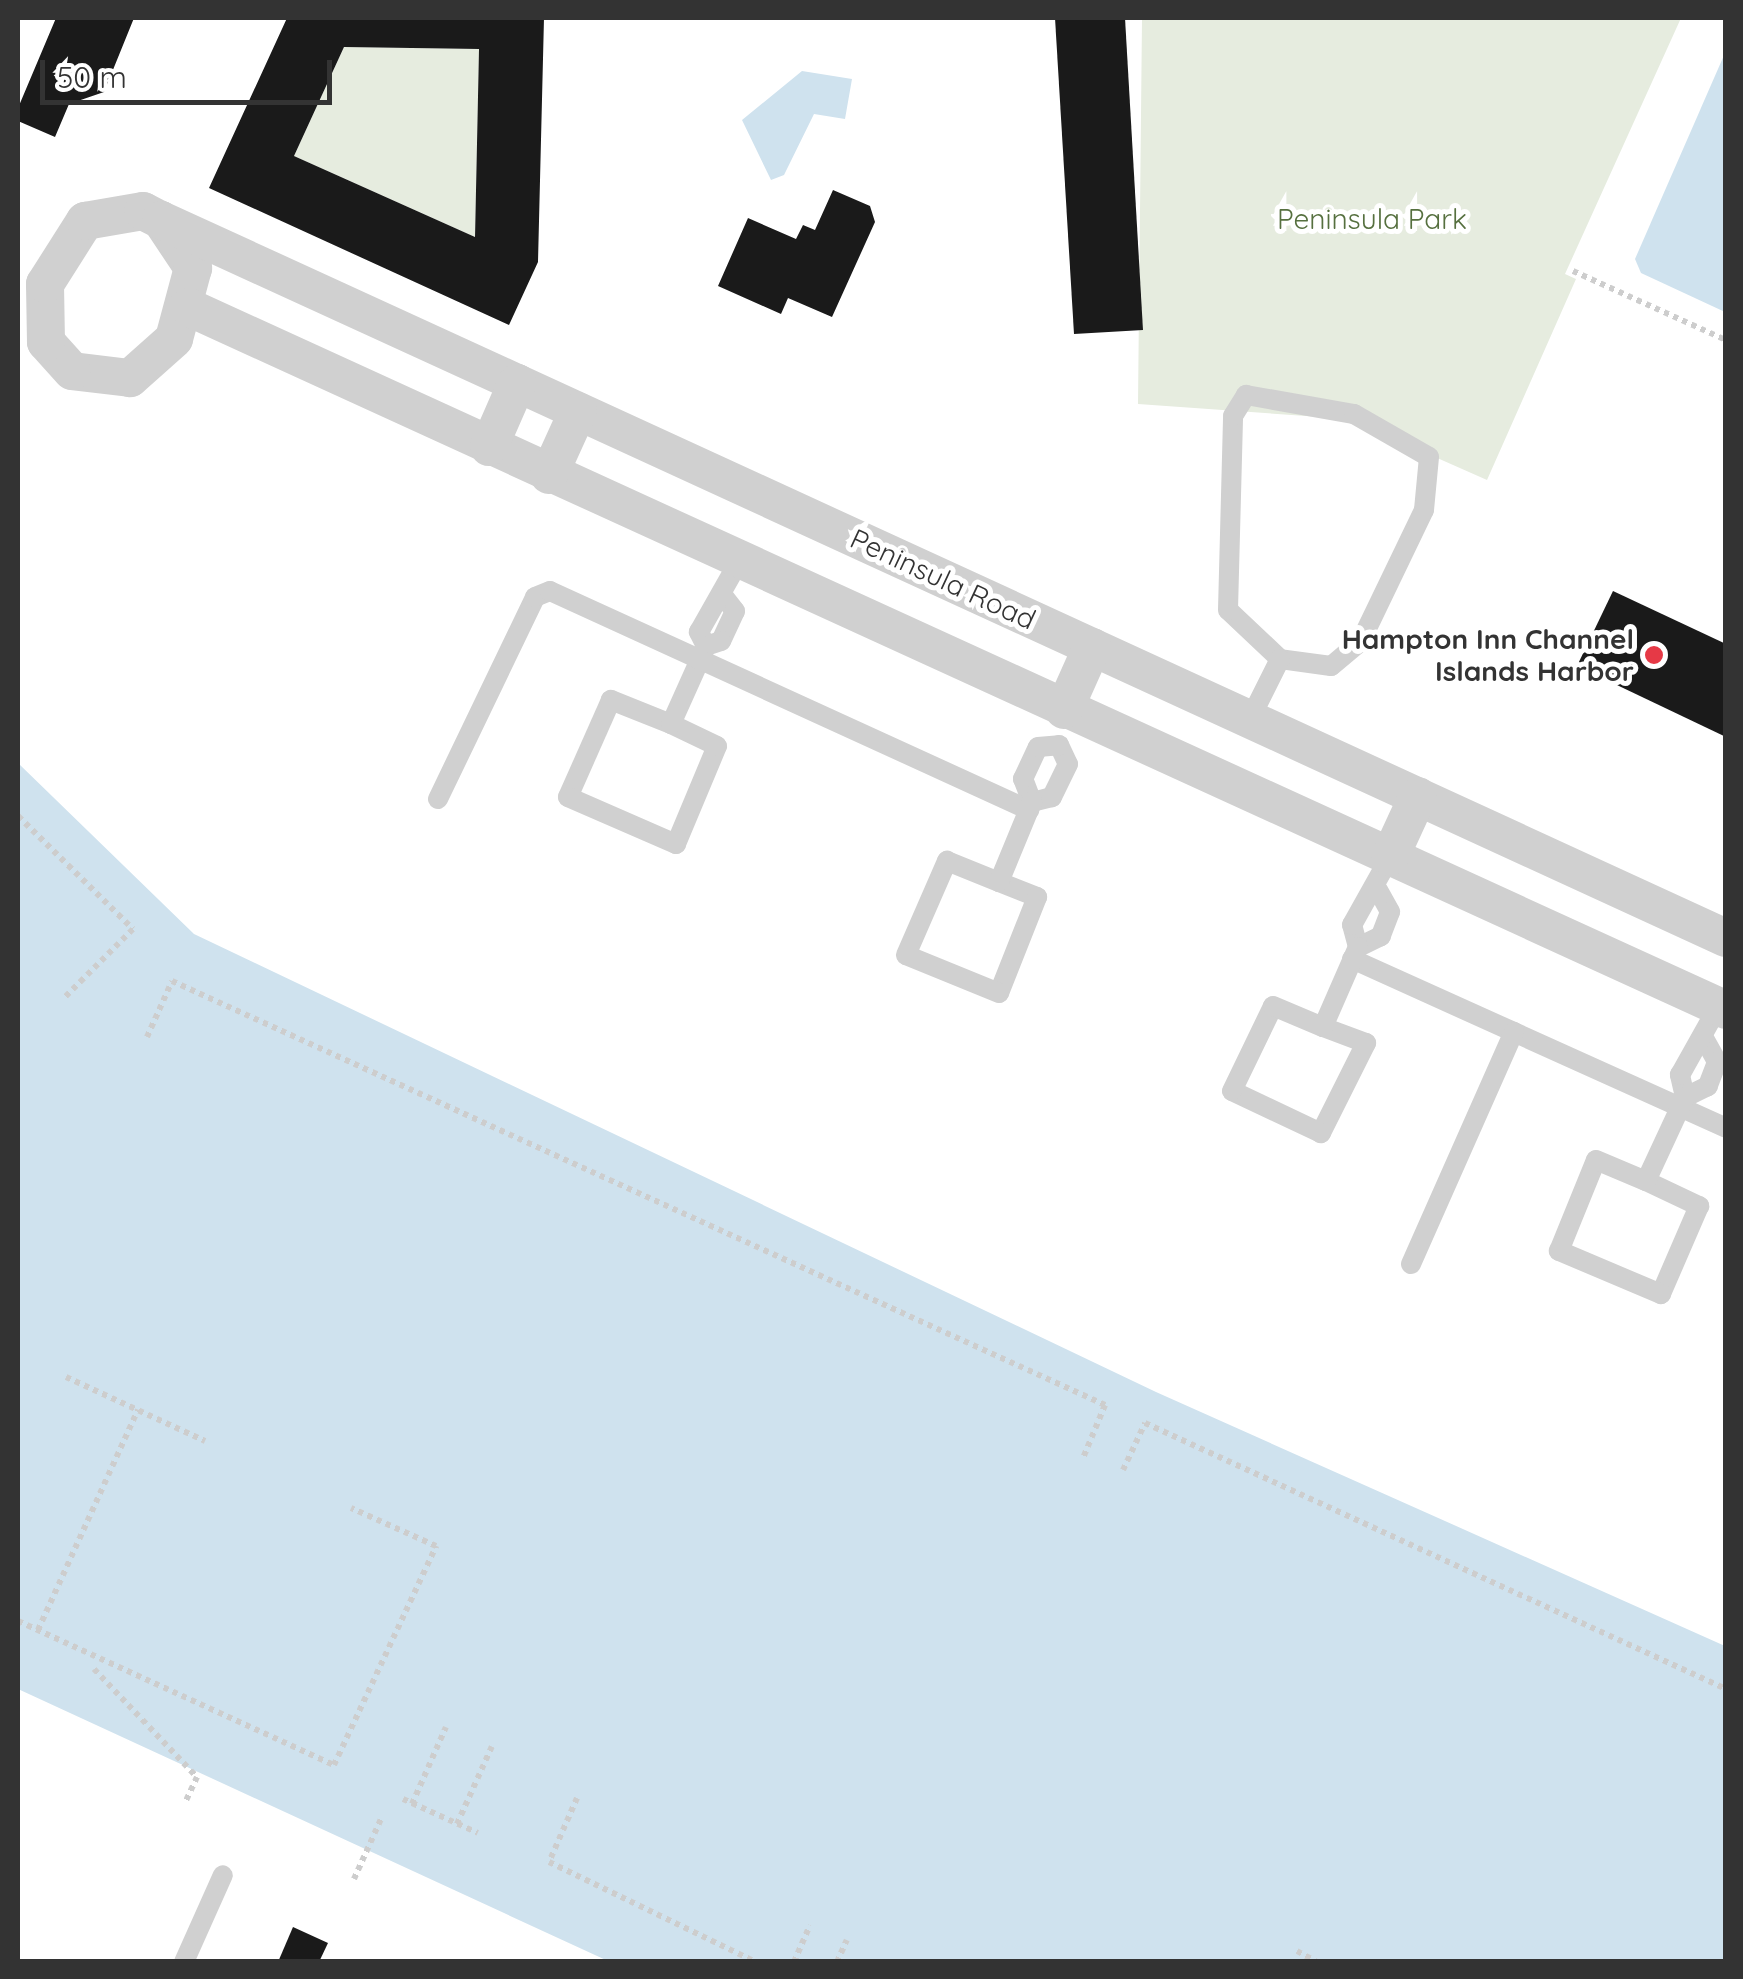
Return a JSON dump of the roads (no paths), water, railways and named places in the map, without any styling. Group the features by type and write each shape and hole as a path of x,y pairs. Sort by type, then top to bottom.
{"street":[{"name":"Peninsula Road","path":"161,220 187,249 188,307 162,356 130,378 91,379 46,342 40,302 70,234 123,209 161,220 1726,938"},
{"path":"188,307 549,476 731,580 1066,723 1384,873 1718,1012"},
{"path":"489,447 518,383"},
{"path":"549,476 578,411"},
{"path":"1066,723 1092,647"},
{"path":"1384,873 1418,796"}],"lane":[{"path":"1246,395 1397,432 1429,458 1434,478 1348,658 1331,666 1280,659 1228,610 1233,416 1246,395"},
{"path":"671,724 702,653 698,632 712,601 731,580"},
{"path":"438,799 535,597 550,590 702,653 1030,806 1052,796 1068,764 1066,723"},
{"path":"1250,720 1280,659"},
{"path":"611,700 671,724 717,746 676,844 568,797 611,700"},
{"path":"1000,882 1030,806 1023,779 1038,747 1066,723"},
{"path":"947,861 1000,882 1036,897 1000,993 906,955 947,861"},
{"path":"1323,1027 1355,953 1352,925 1384,873"},
{"path":"1355,953 1380,936 1390,912 1384,873"},
{"path":"1355,953 1514,1032 1683,1102 1726,1128"},
{"path":"1273,1006 1323,1027 1366,1043 1322,1133 1232,1091 1273,1006"},
{"path":"1646,1181 1683,1102 1680,1076 1718,1012"},
{"path":"1683,1102 1708,1086 1718,1062 1718,1012"},
{"path":"1410,1264 1514,1032"},
{"path":"1596,1160 1646,1181 1699,1206 1661,1294 1559,1251 1596,1160"},
{"path":"184,1962 222,1875"}],"water":[{"path":"1725,53 1725,312 1641,273 1635,259"},
{"path":"802,71 852,79 845,119 814,114 784,175 771,180 742,120"},
{"path":"18,763 194,934 1156,1392 1725,1646 1725,1961 608,1961 18,1689"}],"place":[{"name":"Hampton Inn Channel Islands Harbor","path":"1654,655"}],"park label":[{"name":"Peninsula Park","path":"1372,219"}]}
